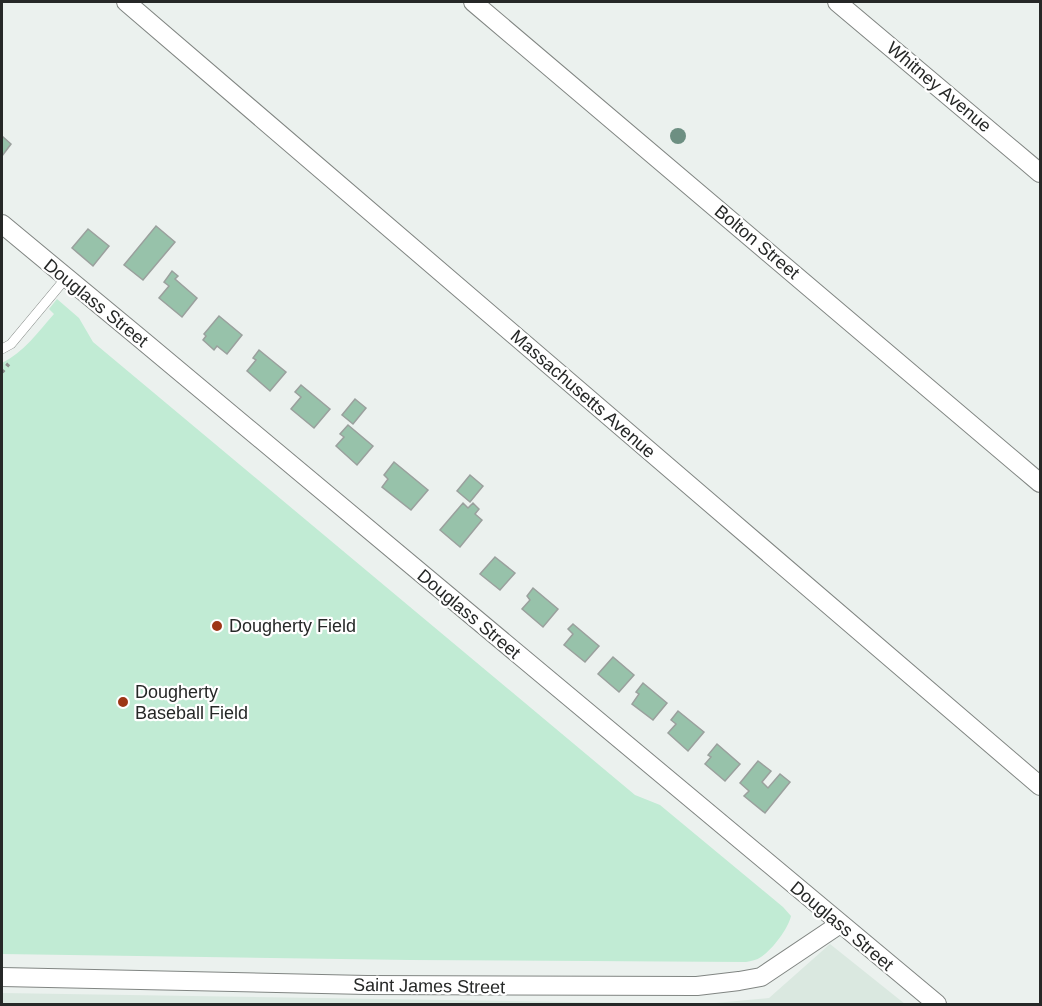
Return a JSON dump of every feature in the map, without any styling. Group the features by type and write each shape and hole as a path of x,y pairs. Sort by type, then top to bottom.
{"street":[{"name":"Massachusetts Avenue","path":"126,2 1041,786"},
{"name":"Bolton Street","path":"473,2 1041,483"},
{"name":"Whitney Avenue","path":"837,2 1041,173"},
{"name":"Douglass Street","path":"2,224 937,1005"},
{"name":"Saint James Street","path":"2,977 355,985 697,986 761,977 840,924"}],"lane":[{"path":"2,349 11,344 66,278"}],"shaded area":[{"path":"830,944 905,1004 704,1004 769,998"},
{"path":"2,993 704,1004 2,1004"}],"green space":[{"name":"Dougherty Field","path":"57,299 79,318 93,342 635,795 660,805 783,907 791,916 787,927 775,944 759,958 746,962 2,954 2,363 36,335 54,314 49,309"}],"building":[{"path":"2,136 11,144 2,156"},
{"path":"156,226 175,242 143,280 124,265"},
{"path":"88,229 109,246 93,266 72,248"},
{"path":"172,271 178,276 175,279 197,298 182,317 159,298 169,286 164,282"},
{"path":"219,316 242,335 227,354 217,346 214,350 203,340 206,336 204,334"},
{"path":"259,350 286,372 270,391 247,371 256,360 253,358"},
{"path":"301,385 330,409 314,428 291,409 301,397 295,392"},
{"path":"355,399 366,408 353,424 342,415"},
{"path":"348,425 373,446 357,465 336,446 344,437 340,434"},
{"path":"394,462 428,490 411,510 382,487 388,479 384,475"},
{"path":"470,475 483,486 470,502 457,491"},
{"path":"463,503 468,508 473,503 479,509 475,514 482,520 460,547 440,530"},
{"path":"495,557 515,573 500,590 480,574"},
{"path":"533,588 558,609 543,627 522,609 530,600 527,596"},
{"path":"573,624 599,646 585,662 564,645 573,634 568,629"},
{"path":"613,657 634,675 619,692 598,674"},
{"path":"643,683 667,703 653,720 632,704 639,694 636,692"},
{"path":"678,711 704,732 688,751 668,733 676,724 671,720"},
{"path":"717,744 740,764 725,781 705,764 711,757 708,755"},
{"path":"758,761 771,771 762,782 768,788 780,774 790,782 765,813 744,796 749,791 740,783"}],"place":[{"name":"Dougherty Field","path":"217,626"},
{"name":"Dougherty Baseball Field","path":"123,702"}]}
